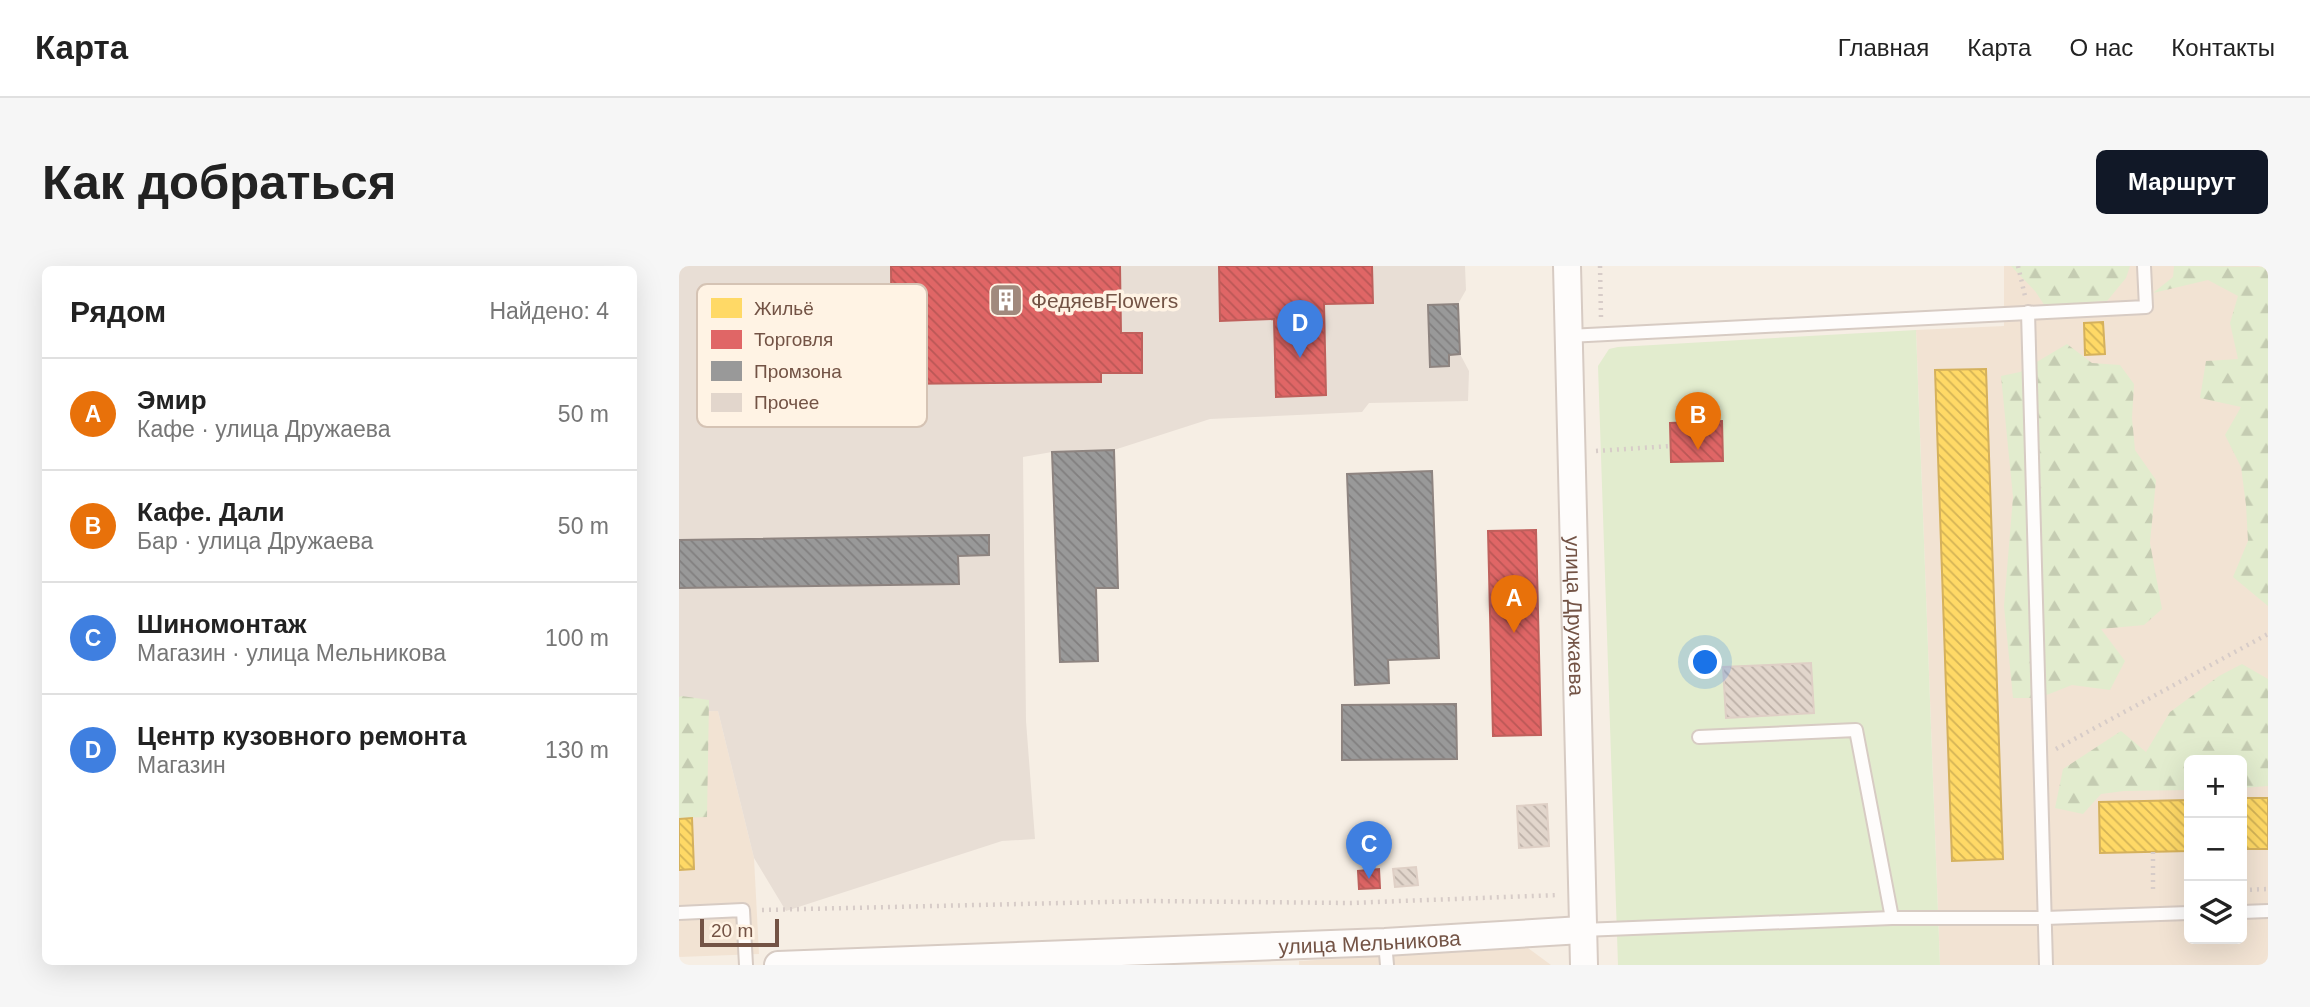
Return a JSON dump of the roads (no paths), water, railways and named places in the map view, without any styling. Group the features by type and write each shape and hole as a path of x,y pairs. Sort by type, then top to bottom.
{"street":[{"name":"улица Дружаева","path":"1567,266 1584,965"},
{"name":"улица Мельникова","path":"778,965 1386,953 1582,930"}],"lane":[{"path":"1568,336 2146,307 2144,266"},
{"path":"2028,312 2046,965"},
{"path":"1699,737 1856,730 1892,918"},
{"path":"679,913 743,910 746,965"},
{"path":"2247,912 2268,911"},
{"path":"1582,930 1892,918 2045,918 2184,913"}],"place":[{"name":"ФедяевFlowers","path":"1006,300"},
{"name":"Центр кузовного ремонта","path":"1300,358"},
{"name":"Кафе. Дали","path":"1698,450"},
{"name":"Эмир","path":"1514,633"},
{"name":"Шиномонтаж","path":"1369,879"}]}
